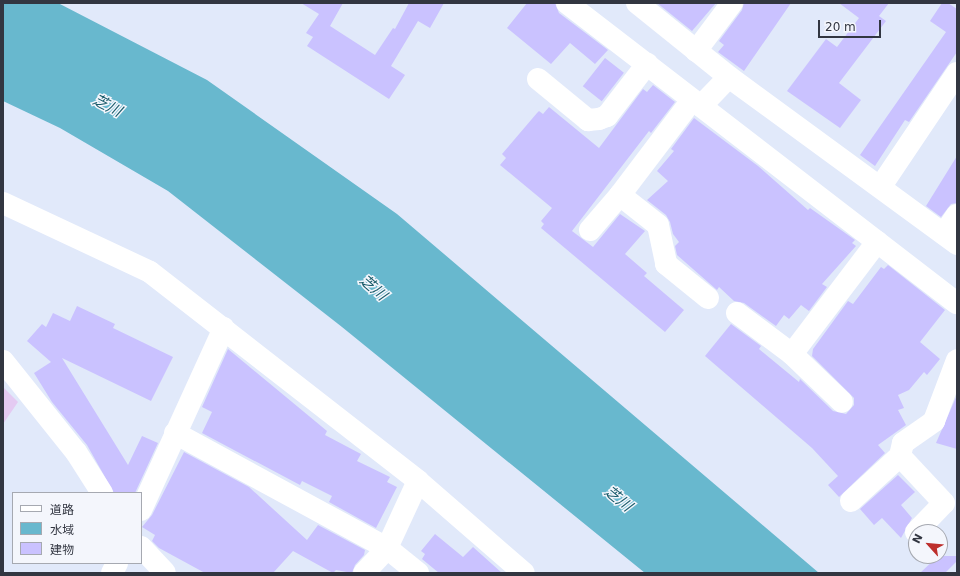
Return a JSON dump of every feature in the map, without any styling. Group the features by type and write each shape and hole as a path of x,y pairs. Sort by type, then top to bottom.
{"street":[{"path":"568,3 957,303"},
{"path":"637,3 729,77 881,186 951,239 957,215"},
{"path":"696,51 732,3"},
{"path":"538,79 588,120 599,119 607,116 647,64"},
{"path":"881,186 957,73"},
{"path":"590,230 697,103 729,77"},
{"path":"620,195 658,225 666,264 708,298"},
{"path":"3,203 150,272 224,328 418,481 524,573"},
{"path":"792,354 877,242"},
{"path":"737,313 792,354 842,402"},
{"path":"142,508 224,328"},
{"path":"851,501 900,456 903,443 934,421 957,360"},
{"path":"3,361 76,452 101,492"},
{"path":"175,433 387,548 418,573"},
{"path":"900,456 944,504 924,524"},
{"path":"364,573 387,548 418,481"},
{"path":"142,548 165,573"},
{"path":"112,573 116,564"}],"shaded area":[{"path":"3,387 18,402 3,424"}],"water":[{"name":"芝川","path":"3,3 58,3 207,80 397,214 819,573 645,573 342,327 168,191 60,128 3,101"}],"building":[{"path":"301,3 343,3 330,26 375,55 393,28 395,29 409,3 444,3 430,28 418,21 391,66 405,75 389,99 307,46 313,37 306,33 319,14"},
{"path":"527,3 555,3 559,13 608,50 595,64 570,43 551,64 507,28"},
{"path":"657,3 716,3 692,31"},
{"path":"744,3 791,3 744,71 718,52 724,45 719,41 742,10"},
{"path":"839,3 889,3 879,16 886,21 839,83 861,100 840,128 787,91 826,39 837,47 859,18"},
{"path":"942,3 948,3 957,9 957,52 909,122 905,120 875,166 860,155 946,32 930,21"},
{"path":"605,58 624,73 602,101 583,86"},
{"path":"653,85 675,102 651,133 649,131 572,231 593,247 620,214 645,231 625,254 647,273 644,276 684,310 665,332 541,228 544,224 541,221 552,208 500,165 506,158 502,154 539,111 543,114 549,107 599,148 643,89 647,92"},
{"path":"694,118 758,166 808,210 810,208 855,240 852,243 856,246 822,284 827,287 809,311 801,305 789,319 784,315 776,326 744,303 734,301 719,287 717,290 677,255 675,246 679,242 673,234 670,222 666,215 647,200 668,181 657,171 674,151 671,149"},
{"path":"957,156 957,203 951,204 941,217 926,206"},
{"path":"888,265 945,310 920,342 940,359 927,375 924,372 909,390 898,395 904,408 898,410 906,425 878,445 885,453 839,497 828,485 838,476 812,448 705,356 731,324 761,346 759,349 799,382 800,379 833,411 846,414 854,405 854,398 812,356 813,349 848,301 853,304 881,267 884,269"},
{"path":"77,306 115,324 113,328 173,357 151,401 62,358 128,465 142,436 158,443 135,492 113,492 87,445 52,402 34,373 51,362 27,341 42,324 46,327 53,313 70,321"},
{"path":"228,349 327,431 325,435 361,454 357,461 390,477 387,482 397,487 376,528 329,502 332,496 302,481 300,485 202,433 212,412 202,407"},
{"path":"957,395 957,449 936,443"},
{"path":"184,452 249,487 307,540 318,525 365,550 364,555 355,565 352,573 336,570 333,573 293,551 273,573 205,573 159,548 152,541 155,535 142,527 152,515"},
{"path":"898,475 915,492 901,505 912,518 901,538 882,518 874,525 860,509"},
{"path":"435,534 463,557 473,547 502,573 439,573 422,559 425,554 421,551"},
{"path":"948,556 957,556 957,561 945,573 920,573 930,564 948,564"}]}
